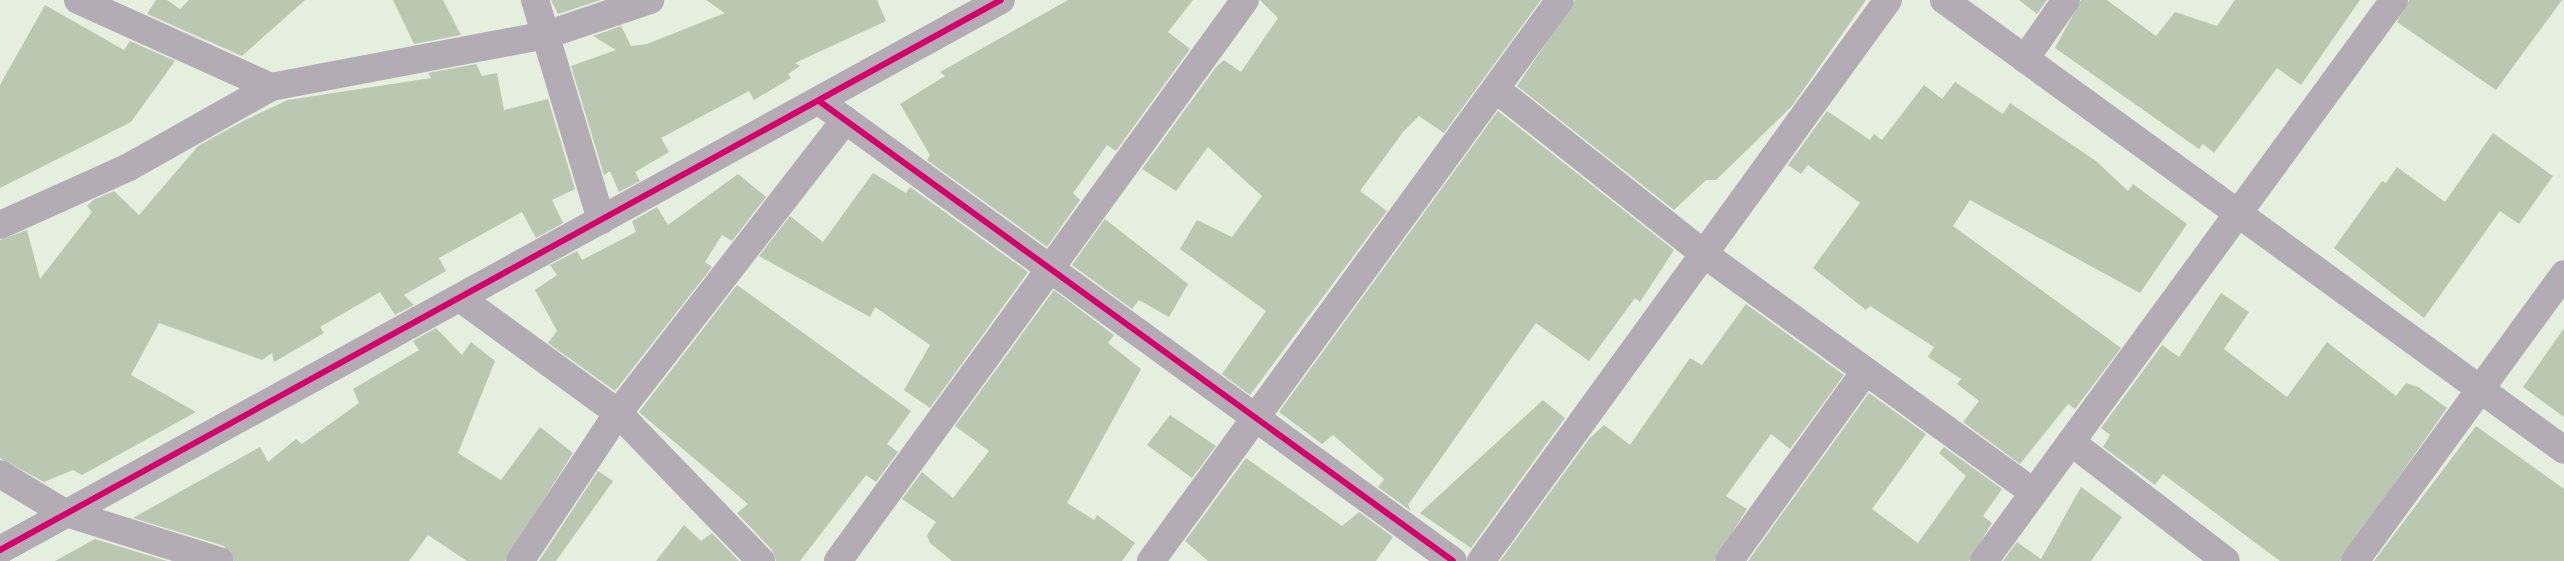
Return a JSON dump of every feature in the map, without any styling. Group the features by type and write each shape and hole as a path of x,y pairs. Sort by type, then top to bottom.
{"street":[{"path":"78,0 270,87"},
{"path":"535,0 601,220"},
{"path":"0,225 129,167 270,87 546,36 650,0"},
{"path":"0,550 63,512 460,298 1001,0"},
{"path":"838,561 1245,0"},
{"path":"1151,561 1560,0"},
{"path":"1481,561 1888,0"},
{"path":"1944,0 2564,450"},
{"path":"2025,59 2066,0"},
{"path":"1984,561 2394,0"},
{"path":"1496,90 1704,254 2034,493"},
{"path":"819,101 1452,561"},
{"path":"520,561 618,413 844,120"},
{"path":"2355,561 2564,274"},
{"path":"460,298 618,413 761,561"},
{"path":"1729,561 1865,372"},
{"path":"2071,442 2226,561"},
{"path":"0,474 63,512 219,561"}],"building":[{"path":"156,0 167,0 180,9 189,0 305,0 242,56 147,14"},
{"path":"393,0 443,0 461,35 414,44"},
{"path":"551,0 601,0 558,14"},
{"path":"706,0 877,0 886,21 795,63 800,66 788,74 791,78 754,100 749,91 661,138 669,152 635,172 640,181 619,192 610,171 604,175 571,66 616,50 593,36 621,26 631,46 647,44 725,13"},
{"path":"1068,0 1193,0 1168,32 1190,49 1116,151 1107,145 1073,193 1080,200 1047,247 927,160 930,155 900,104 945,76 940,72"},
{"path":"1260,0 1541,0 1444,133 1419,116 1403,132 1360,191 1387,211 1250,395 1222,374 1266,311 1180,249 1197,220 1232,237 1262,196 1208,147 1176,191 1142,169 1216,67 1224,60 1241,72 1278,18"},
{"path":"1575,0 1866,0 1792,106 1716,180 1706,180 1674,210 1517,86"},
{"path":"2019,0 2047,0 2037,14"},
{"path":"2081,0 2107,0 2156,36 2175,12 2217,26 2235,0 2360,0 2301,85 2277,68 2214,153 2203,144 2199,149 2055,48"},
{"path":"2409,0 2562,0 2496,90 2397,22"},
{"path":"45,5 124,50 130,41 175,61 131,122 0,188 0,85"},
{"path":"476,64 482,76 497,73 504,110 548,99 575,189 552,200 563,223 536,238 522,212 439,258 446,271 404,295 414,305 395,315 380,292 320,327 324,333 274,362 272,353 262,360 159,323 131,375 196,412 82,475 73,470 44,482 0,458 0,240 27,230 40,279 92,212 87,206 93,200 114,191 139,215 198,146 245,120 288,100 431,78 428,73"},
{"path":"1955,82 2003,114 2010,103 2096,161 2128,191 2133,184 2187,224 2140,293 1970,200 1953,226 2121,348 2075,409 2068,404 2020,464 1963,422 1979,401 1957,384 1961,379 1928,357 1934,347 1870,306 1866,310 1813,268 1860,203 1808,165 1801,174 1788,165 1827,111 1870,140 1874,134 1882,140 1924,85 1942,99"},
{"path":"1498,111 1674,250 1640,302 1635,298 1589,361 1536,323 1408,505 1411,511 1378,487 1384,479 1333,435 1322,444 1279,412"},
{"path":"2493,133 2553,176 2519,224 2500,211 2424,318 2334,248 2382,181 2386,183 2397,167 2445,202"},
{"path":"873,173 906,193 910,187 1028,272 930,408 904,390 930,345 875,307 870,317 759,256 790,216 823,242"},
{"path":"738,174 766,197 732,241 722,235 705,262 712,267 615,391 548,343 557,331 535,290 557,275 550,265 577,251 582,260 636,232 632,221 657,207 668,225"},
{"path":"1105,219 1188,284 1169,317 1139,300 1132,309 1072,265"},
{"path":"737,285 911,411 887,444 898,452 876,482 866,475 800,561 776,561 772,550 737,513 748,504 639,412"},
{"path":"1054,290 1114,335 1108,343 1141,369 1067,503 1094,520 1097,515 1135,543 1122,561 952,561 930,543 927,535 936,522 902,499 922,472 953,498 989,451 955,426"},
{"path":"2221,293 2249,312 2224,349 2287,397 2327,342 2396,396 2406,383 2418,387 2447,408 2340,561 2280,561 2163,474 2155,485 2103,447 2110,435 2101,428 2162,345 2179,357"},
{"path":"1746,304 1844,375 1790,449 1771,434 1726,496 1747,509 1714,561 1500,561 1589,439 1604,425 1630,445 1690,358 1702,365"},
{"path":"436,328 462,355 471,342 495,361 458,453 501,480 540,427 573,453 505,561 467,561 428,535 409,561 234,561 224,546 133,518 260,447 268,462 296,439 302,444 359,403 353,389 419,350 413,341"},
{"path":"2564,328 2564,417 2523,387"},
{"path":"1869,393 1926,434 1872,509 1918,543 1966,476 1939,453 1944,447 2002,489 1983,516 1992,523 1969,561 1748,561"},
{"path":"1543,400 1565,418 1471,548 1420,513"},
{"path":"1170,415 1216,446 1192,478 1147,445"},
{"path":"2476,426 2564,489 2564,561 2374,561"},
{"path":"1246,458 1342,526 1359,512 1393,537 1376,561 1208,561 1185,541"},
{"path":"598,471 613,481 556,561 539,561"},
{"path":"2081,487 2122,517 2091,561 2003,561 2017,542 2041,559"},
{"path":"684,525 701,541 712,533 739,561 656,561"},
{"path":"95,539 167,561 55,561"}],"cycle path":[{"path":"0,550 1001,0"},
{"path":"819,101 1453,561"}]}
